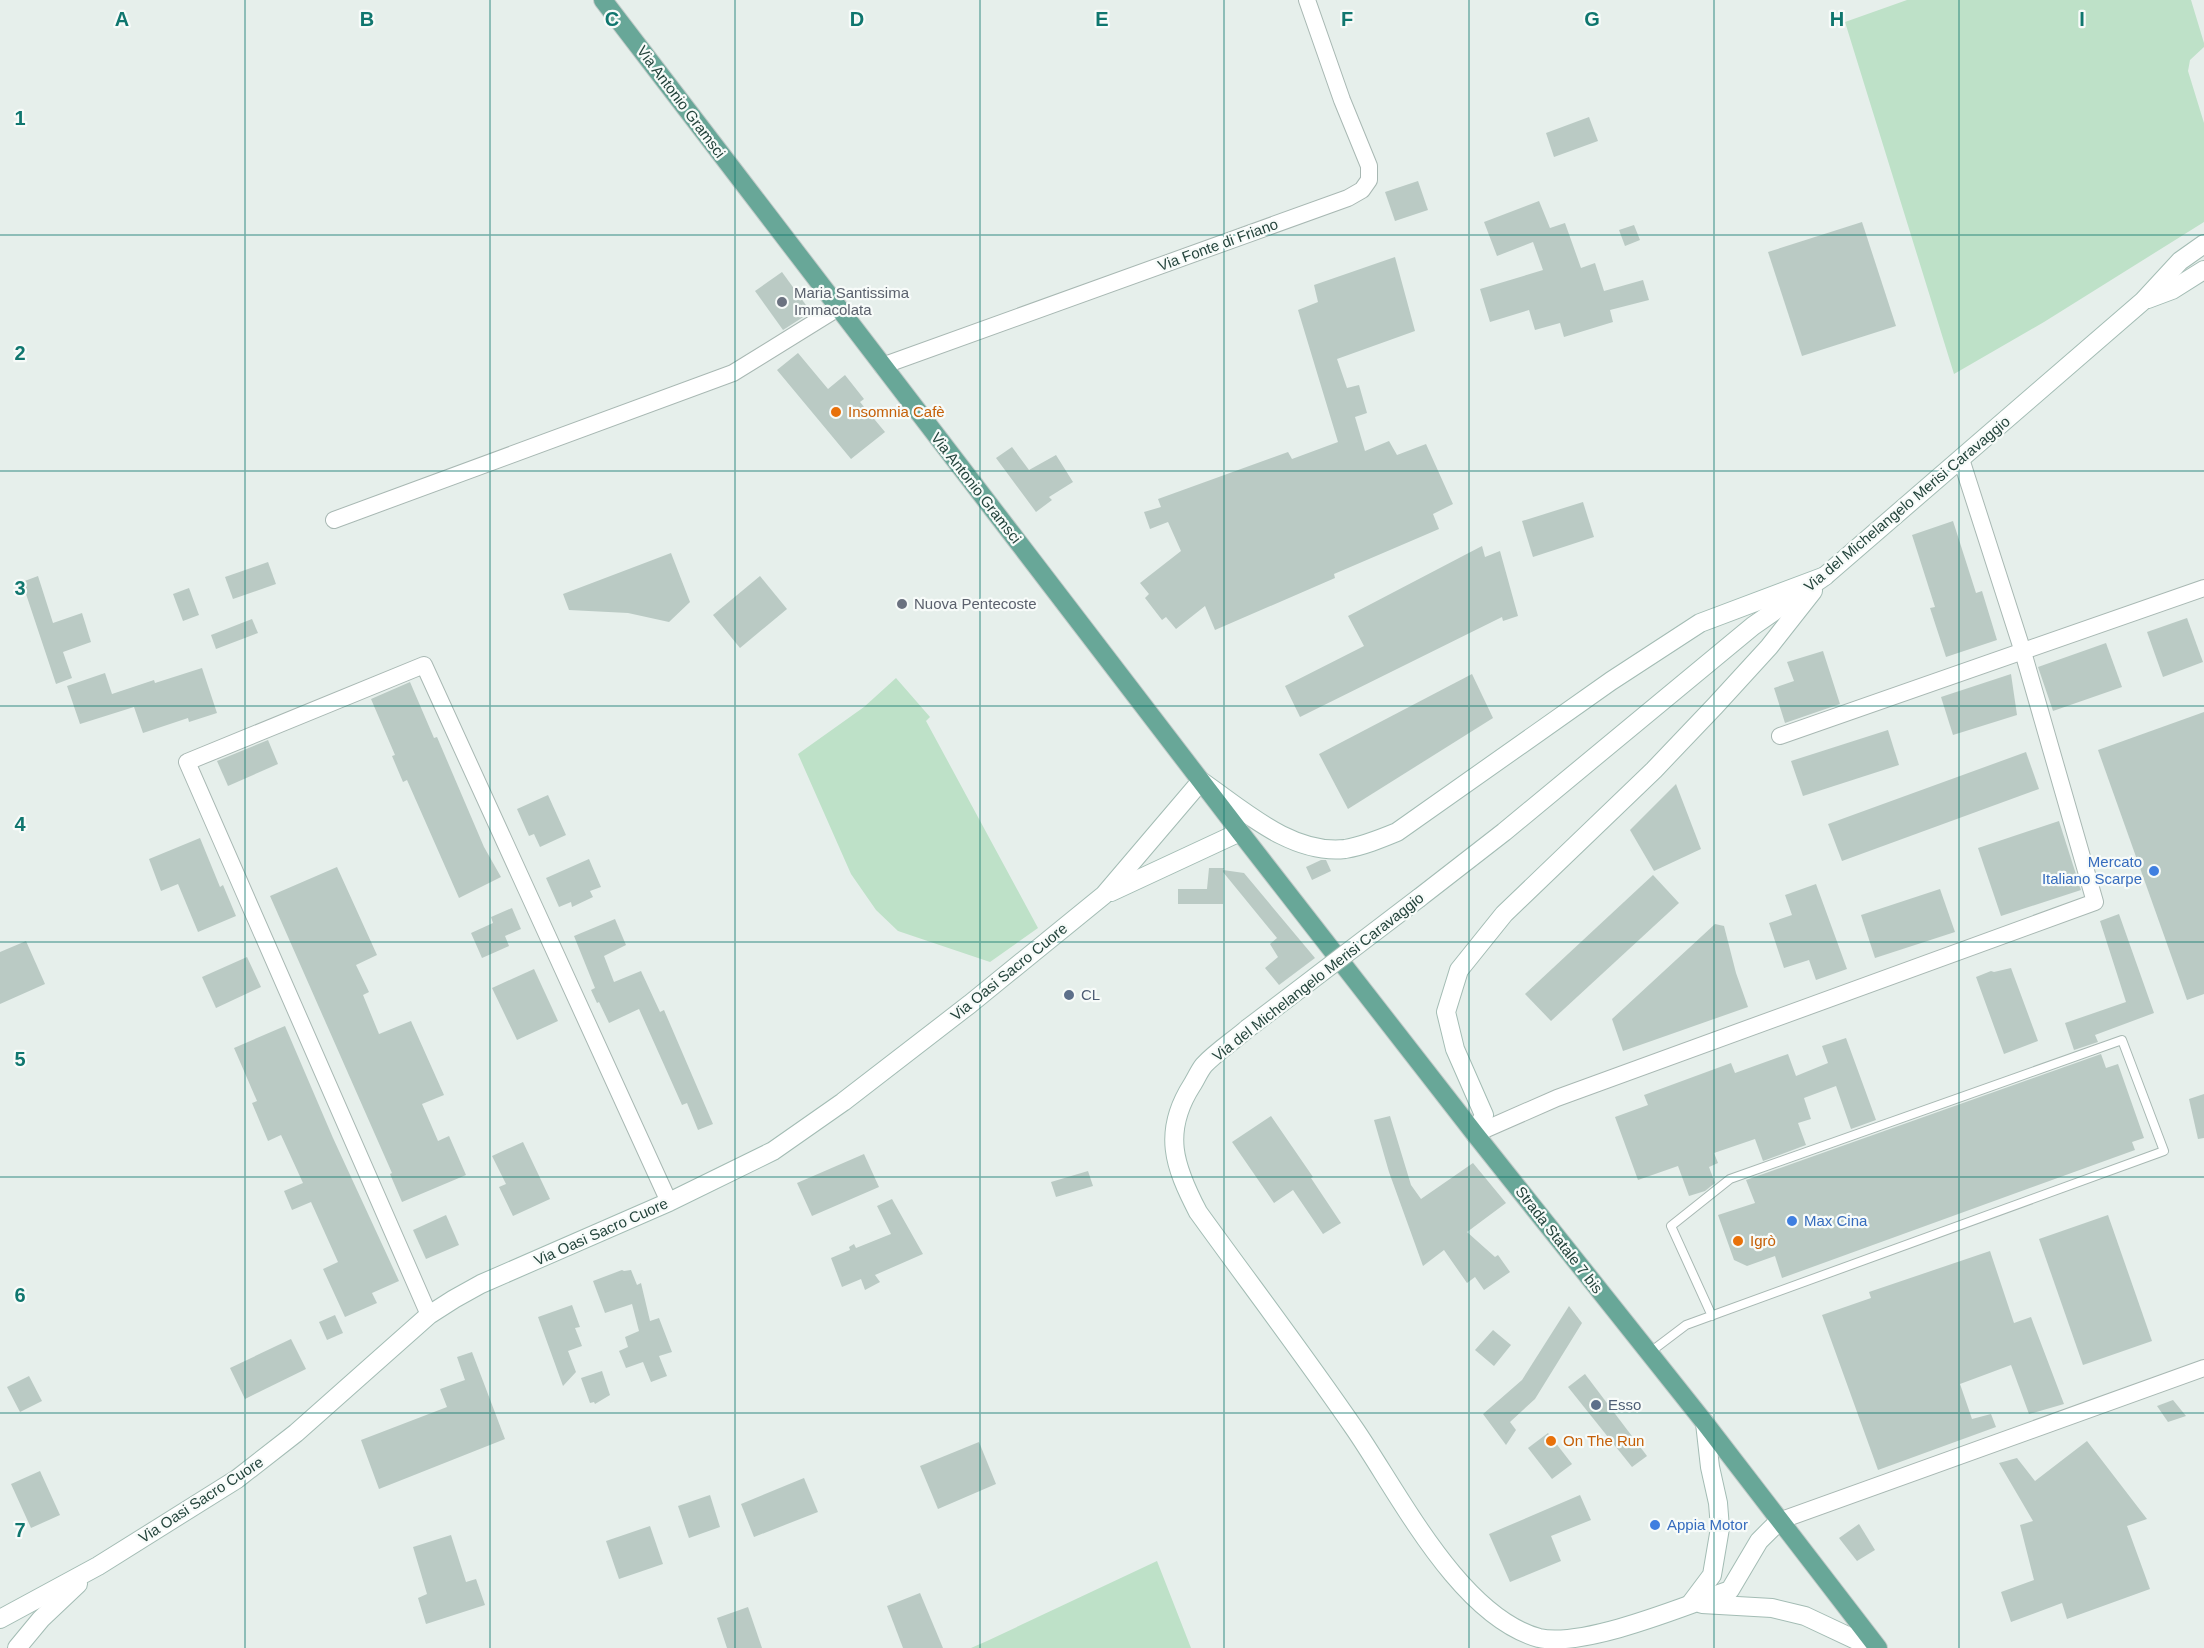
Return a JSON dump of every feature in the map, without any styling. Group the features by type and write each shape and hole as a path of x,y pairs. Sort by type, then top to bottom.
{"main road":[{"name":"Via Antonio Gramsci","path":"603,0 1240,832"},
{"name":"Strada Statale 7 bis","path":"1240,832 1475,1134 1705,1423 1878,1648"}],"street":[{"name":"Via Fonte di Friano","path":"882,366 1348,198 1362,190 1369,180 1369,166 1342,100 1307,0"},
{"path":"2143,301 2180,261 2204,244"},
{"path":"2143,301 2172,290 2204,270"},
{"name":"Via del Michelangelo Merisi Caravaggio","path":"1779,1521 1759,1540 1730,1590 1618,1629 1574,1641 1540,1639 1501,1621 1473,1597 1423,1535 1354,1429 1198,1212 1182,1181 1174,1148 1174,1121 1186,1094 1204,1065 1247,1029 1513,825 1753,626 1825,576 2143,301"},
{"path":"334,520 733,373 838,308"},
{"path":"1475,1134 1557,1098 2094,902 2023,652 1961,459"},
{"path":"1201,781 1257,820 1285,836 1311,846 1343,849 1371,843 1397,832 1611,681 1700,623 1825,576"},
{"path":"1475,1134 1484,1114 1455,1049 1446,1012 1459,970 1504,914 1654,770 1715,706 1769,647 1825,576"},
{"path":"1780,736 2204,588"},
{"path":"429,1315 187,762 424,664 669,1202"},
{"name":"Via Oasi Sacro Cuore","path":"0,1619 98,1566 237,1479 267,1457 429,1315 454,1299 482,1284 669,1202 773,1151 843,1102 970,1004 1104,895 1201,781"},
{"name":"Via Oasi Sacro Cuore","path":"1104,895 1240,832"},
{"path":"1779,1521 2204,1368"},
{"path":"1691,1603 1712,1575 1720,1528 1719,1503 1710,1467 1705,1423"},
{"name":"Via Oasi Sacro Cuore","path":"17,1648 41,1619 98,1566"},
{"path":"1691,1603 1752,1606 1794,1613 1873,1648"}],"lane":[{"path":"1649,1353 1686,1325 1712,1316 2164,1151 2122,1040 1730,1179 1671,1226 1712,1316"}],"green space":[{"path":"1907,0 2191,0 2204,43 2204,47 2190,60 2188,71 2204,123 2204,222 2044,322 1954,374 1845,22"},
{"path":"896,678 930,717 926,721 1038,928 990,962 898,931 876,910 851,874 798,754 864,707"},
{"path":"1157,1561 1191,1648 971,1648 987,1641"}],"building":[{"path":"1589,117 1598,141 1554,157 1546,133"},
{"path":"1418,181 1428,210 1395,221 1385,192"},
{"path":"1539,201 1550,228 1565,223 1581,268 1595,263 1604,291 1643,280 1649,300 1610,310 1613,322 1564,337 1560,323 1535,330 1529,310 1490,322 1480,289 1543,270 1533,242 1497,256 1484,222"},
{"path":"1862,222 1896,326 1802,356 1768,252"},
{"path":"1634,225 1640,240 1625,246 1619,230"},
{"path":"1395,257 1415,331 1337,359 1347,388 1359,385 1367,413 1355,417 1365,451 1389,441 1397,455 1426,444 1453,504 1433,514 1439,529 1334,574 1335,578 1215,630 1205,606 1176,629 1166,617 1162,620 1145,598 1149,594 1140,583 1181,551 1168,522 1150,529 1144,512 1161,507 1158,499 1288,452 1292,459 1338,442 1298,310 1318,302 1314,285"},
{"path":"782,272 811,312 783,330 755,291"},
{"path":"798,353 828,389 845,375 864,399 860,402 885,432 851,459 777,370"},
{"path":"1012,447 1029,470 1056,455 1073,482 1049,497 1052,500 1036,512 996,458"},
{"path":"1583,502 1594,537 1533,557 1522,521"},
{"path":"1953,521 1976,593 1982,591 1997,640 1946,657 1930,608 1935,607 1912,535"},
{"path":"1482,546 1485,557 1500,551 1518,616 1503,621 1502,617 1300,717 1285,686 1364,646 1348,616"},
{"path":"671,553 690,602 669,622 628,613 569,610 563,594"},
{"path":"268,562 276,584 233,599 225,577"},
{"path":"38,576 53,623 82,613 91,642 63,652 72,678 56,684 22,582"},
{"path":"760,576 787,609 740,648 713,615"},
{"path":"189,588 199,615 183,621 173,594"},
{"path":"2187,618 2203,662 2163,677 2147,632"},
{"path":"252,619 258,633 216,649 211,635"},
{"path":"2106,643 2122,687 2053,711 2038,667"},
{"path":"1823,651 1840,704 1785,723 1774,688 1794,681 1787,662"},
{"path":"202,668 217,713 189,722 188,718 143,733 134,707 80,724 67,686 105,673 112,694"},
{"path":"1472,674 1493,718 1348,809 1319,754"},
{"path":"2011,674 2017,715 1953,735 1941,697"},
{"path":"410,682 434,738 437,737 484,847 501,877 459,898 407,780 403,782 392,756 395,755 371,699"},
{"path":"2204,712 2204,994 2187,1000 2098,750"},
{"path":"1888,730 1899,765 1803,796 1791,761"},
{"path":"268,740 278,764 228,786 217,761"},
{"path":"2026,752 2039,789 1842,861 1828,824"},
{"path":"1676,784 1701,849 1654,871 1630,830"},
{"path":"548,795 566,835 540,847 534,834 529,836 517,809"},
{"path":"2059,821 2081,890 2001,916 1978,848"},
{"path":"200,838 220,887 223,885 236,916 198,932 178,884 161,891 149,859"},
{"path":"589,859 601,887 590,891 593,897 572,907 571,902 559,907 546,878"},
{"path":"1326,860 1331,871 1312,880 1306,867"},
{"path":"337,867 377,955 356,965 369,992 363,995 379,1034 411,1021 444,1095 422,1104 438,1141 449,1136 466,1175 402,1202 390,1174 392,1173 270,896"},
{"path":"1209,868 1224,868 1223,870 1244,873 1315,958 1279,985 1265,968 1278,957 1270,944 1277,938 1223,872 1223,904 1178,904 1178,889 1207,889"},
{"path":"1653,875 1679,903 1551,1021 1525,994"},
{"path":"1816,884 1847,969 1816,980 1809,960 1784,968 1769,923 1792,915 1785,895"},
{"path":"1940,889 1955,932 1875,958 1861,915"},
{"path":"512,908 521,929 505,936 509,946 482,958 471,933 493,923 491,917"},
{"path":"2119,914 2154,1013 2095,1035 2098,1042 2074,1050 2065,1023 2126,1002 2100,921"},
{"path":"615,919 626,945 604,956 614,982 641,971 660,1012 664,1010 713,1124 698,1130 687,1103 682,1105 639,1009 609,1023 599,1002 597,1003 591,990 595,988 574,936"},
{"path":"1715,924 1724,926 1736,973 1748,1007 1623,1051 1612,1019"},
{"path":"26,941 45,984 0,1004 0,952"},
{"path":"247,957 261,987 216,1008 202,977"},
{"path":"2011,968 2038,1041 2004,1054 1976,977 1991,971"},
{"path":"534,969 558,1021 517,1040 492,988"},
{"path":"285,1026 333,1138 399,1281 372,1293 377,1303 345,1317 323,1269 338,1262 311,1202 292,1210 284,1191 303,1183 281,1135 268,1141 252,1103 257,1101 234,1048"},
{"path":"1846,1038 1876,1120 1851,1129 1836,1086 1804,1098 1811,1119 1798,1123 1806,1145 1763,1161 1755,1139 1714,1153 1718,1163 1709,1167 1715,1183 1705,1191 1689,1196 1678,1166 1638,1180 1615,1117 1648,1105 1644,1095 1731,1063 1735,1073 1788,1054 1796,1076 1828,1063 1822,1046"},
{"path":"2101,1054 2106,1068 2118,1064 2144,1138 2132,1142 2135,1150 1782,1278 1775,1256 1747,1266 1734,1260 1718,1215 1755,1203 1746,1180"},
{"path":"2204,1094 2204,1138 2198,1139 2189,1099"},
{"path":"1271,1116 1341,1223 1323,1234 1293,1190 1274,1203 1232,1142"},
{"path":"1390,1116 1411,1185 1421,1199 1473,1163 1506,1203 1467,1232 1495,1257 1498,1255 1510,1272 1484,1290 1475,1277 1467,1283 1444,1250 1423,1266 1389,1172 1374,1120"},
{"path":"523,1142 550,1199 513,1216 499,1187 506,1184 492,1156"},
{"path":"864,1154 879,1187 812,1216 797,1183"},
{"path":"1088,1171 1093,1186 1056,1197 1051,1182"},
{"path":"892,1199 923,1254 875,1275 880,1282 865,1290 861,1279 842,1287 831,1258 850,1250 849,1247 854,1244 856,1248 891,1234 877,1206"},
{"path":"446,1215 459,1245 426,1259 413,1230"},
{"path":"2108,1215 2152,1341 2083,1365 2039,1239"},
{"path":"1990,1251 2014,1323 2031,1317 2064,1404 2029,1414 2011,1365 1960,1384 1972,1419 1991,1414 1996,1427 1878,1470 1822,1315 1871,1298 1869,1292"},
{"path":"622,1270 631,1270 637,1285 641,1283 650,1321 659,1318 672,1352 659,1356 667,1376 651,1382 643,1362 626,1368 619,1351 628,1347 625,1337 639,1331 632,1304 605,1313 593,1281"},
{"path":"572,1305 580,1327 575,1328 582,1346 568,1351 576,1372 563,1386 538,1317"},
{"path":"1569,1306 1582,1323 1535,1399 1510,1422 1516,1430 1506,1445 1483,1414 1522,1380"},
{"path":"335,1315 343,1333 327,1340 319,1322"},
{"path":"1493,1330 1511,1345 1494,1366 1475,1350"},
{"path":"291,1339 306,1369 245,1399 230,1368"},
{"path":"472,1352 505,1439 379,1489 361,1440 447,1407 440,1389 465,1380 457,1357"},
{"path":"602,1371 610,1395 595,1404 590,1403 581,1378"},
{"path":"1585,1374 1647,1456 1632,1467 1568,1387"},
{"path":"29,1376 42,1401 20,1412 7,1387"},
{"path":"2173,1400 2186,1416 2168,1422 2157,1406"},
{"path":"1548,1433 1572,1464 1552,1479 1528,1448"},
{"path":"2087,1441 2147,1519 2127,1526 2150,1589 2067,1619 2062,1603 2011,1622 2001,1592 2034,1580 2020,1525 2033,1521 1999,1463 2017,1458 2035,1481"},
{"path":"979,1442 996,1484 938,1509 920,1466"},
{"path":"40,1471 60,1515 31,1528 11,1484"},
{"path":"804,1478 818,1512 754,1537 741,1504"},
{"path":"710,1495 720,1527 689,1538 678,1506"},
{"path":"1580,1495 1591,1520 1551,1536 1561,1561 1510,1582 1489,1534"},
{"path":"1859,1524 1875,1550 1857,1561 1839,1538"},
{"path":"650,1526 663,1564 619,1579 606,1541"},
{"path":"451,1535 466,1582 476,1579 485,1605 426,1624 418,1598 427,1594 413,1547"},
{"path":"920,1593 943,1648 903,1648 887,1606"},
{"path":"748,1607 762,1648 727,1648 717,1618"}],"place":[{"name":"Maria Santissima Immacolata","path":"782,302"},
{"name":"Insomnia Cafè","path":"836,412"},
{"name":"Nuova Pentecoste","path":"902,604"},
{"name":"Mercato Italiano Scarpe","path":"2154,871"},
{"name":"CL","path":"1069,995"},
{"name":"Max Cina","path":"1792,1221"},
{"name":"Igrò","path":"1738,1241"},
{"name":"Esso","path":"1596,1405"},
{"name":"On The Run","path":"1551,1441"},
{"name":"Appia Motor","path":"1655,1525"}]}
